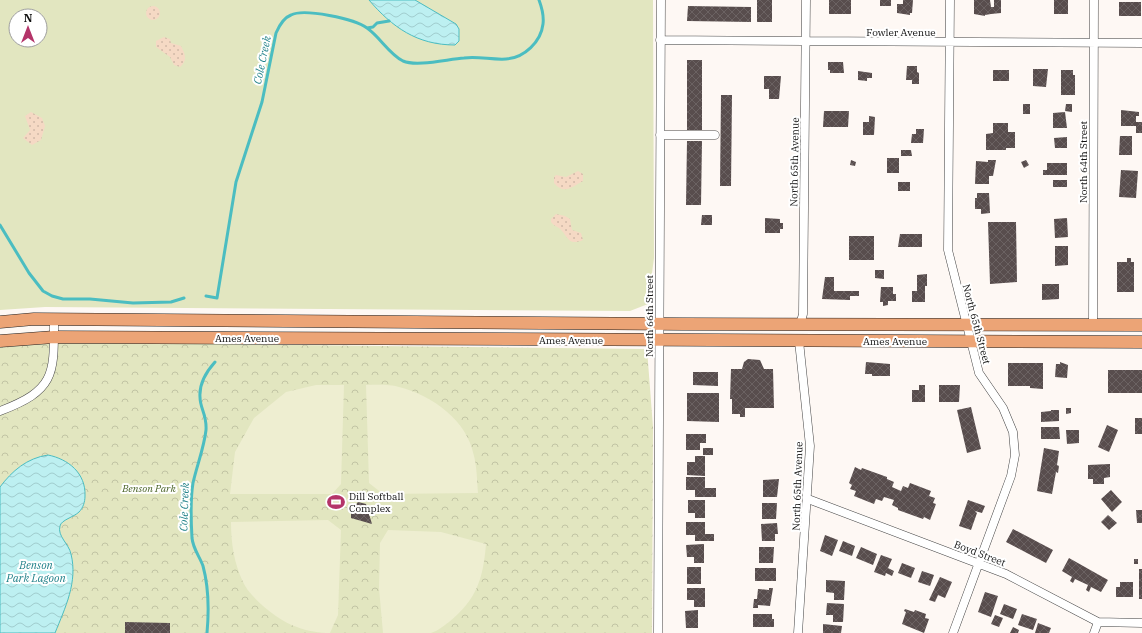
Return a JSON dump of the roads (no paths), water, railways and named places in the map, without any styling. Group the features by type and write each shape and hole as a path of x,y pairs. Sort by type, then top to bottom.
{"main road":[{"name":"Ames Avenue","path":"0,322 34,319 800,325 1142,325"},
{"name":"Ames Avenue","path":"0,341 54,337 1142,342"}],"street":[{"name":"North 66th Street","path":"658,633 661,0"},
{"name":"North 65th Avenue","path":"800,325 803,314 806,0"},
{"name":"North 65th Street","path":"950,0 948,250 979,373 1003,408 1010,423 1014,439 1015,455 1011,476 954,633"},
{"name":"North 64th Street","path":"1093,325 1094,0"},
{"name":"Fowler Avenue","path":"660,40 1142,43"},
{"path":"660,135 715,135"},
{"path":"0,411 28,400 46,382 54,361 54,320"},
{"name":"North 65th Avenue","path":"798,633 808,499 810,446 799,341"},
{"name":"Boyd Street","path":"808,499 1006,574 1098,622 1142,623"},
{"path":"1094,633 1098,622"}],"water":[{"path":"369,0 415,0 456,24 459,29 459,41 455,45 441,44 429,42 406,33 378,10"},
{"name":"Benson Park Lagoon","path":"48,455 62,460 74,468 79,474 85,488 85,500 82,509 77,514 63,522 60,526 60,533 71,554 73,564 72,585 55,633 0,633 0,487 15,471 27,462"}],"waterway":[{"name":"Cole Creek","path":"206,296 217,298 236,182 262,102 276,33 286,18 298,13 307,13 352,21 367,28 393,54 409,63 424,63 469,58 506,59 519,56 530,48 539,37 542,31 543,21 539,0"},
{"path":"367,28 373,27 377,23 389,21"},
{"path":"0,225 29,273 43,291 52,296 63,299 90,299 133,303 171,302 184,298"},
{"name":"Cole Creek","path":"207,633 207,591 203,566 195,549 192,538 191,504 193,483 206,430 206,424 200,401 200,392 202,382 215,362"}],"place":[{"name":"Dill Softball Complex","path":"336,502"}],"park label":[{"name":"Benson Park","path":"149,488"}]}
